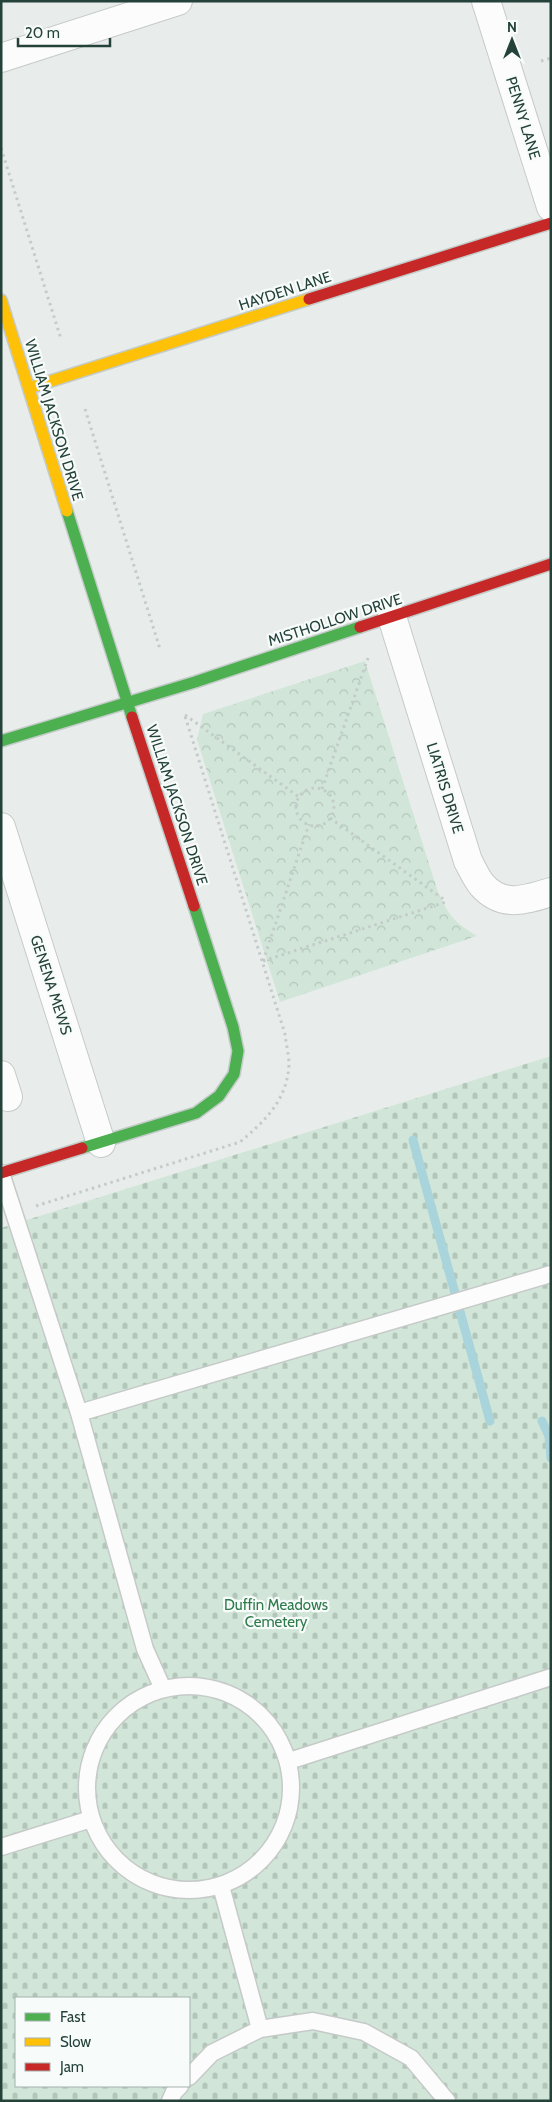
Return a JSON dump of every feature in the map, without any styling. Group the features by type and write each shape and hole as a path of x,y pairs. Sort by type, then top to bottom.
{"street":[{"path":"1,58 178,1"},
{"name":"PENNY LANE","path":"486,1 551,207"},
{"name":"HAYDEN LANE","path":"29,388 551,223"},
{"name":"WILLIAM JACKSON DRIVE","path":"1,300 127,701 224,998 238,1051 234,1074 219,1096 196,1113 1,1173"},
{"name":"MISTHOLLOW DRIVE","path":"1,741 127,701 195,682 551,564"},
{"name":"LIATRIS DRIVE","path":"392,616 468,861 477,877 482,885 501,900 528,899 551,892"},
{"name":"GENENA MEWS","path":"1,827 101,1143"}],"lane":[{"path":"1,1173 79,1413 144,1649 163,1688"},
{"path":"79,1413 551,1274"},
{"path":"289,1761 551,1677"},
{"path":"195,1685 227,1692 254,1708 276,1732 289,1761 293,1792 286,1823 279,1837 271,1850 249,1872 221,1886 189,1891 157,1886 128,1871 106,1848 91,1819 86,1787 92,1754 108,1725 132,1702 163,1688 195,1685"},
{"path":"1,1847 91,1819"},
{"path":"221,1886 260,2029"},
{"path":"190,2076 212,2053 260,2029 313,2022 364,2032 410,2058 447,2101"},
{"path":"170,2101 174,2092 179,2087"}],"path":[{"path":"541,61 551,58"},
{"path":"1,148 61,339"},
{"path":"85,409 160,649"},
{"path":"322,789 368,658"},
{"path":"184,715 299,797"},
{"path":"322,789 327,792 333,802 333,813 330,818 320,824 309,824 300,818 297,802 306,790 322,789"},
{"path":"309,824 263,961 446,902 330,818"}],"green space":[{"path":"365,661 438,892 453,918 477,936 280,1002 197,740 203,714"},
{"name":"Duffin Meadows Cemetery","path":"551,1056 551,2101 1,2101 1,1228"}],"waterway":[{"path":"413,1140 490,1421"},
{"path":"542,1421 549,1436 551,1458"}],"traffic: fast":[{"path":"67,511 132,717"},
{"path":"1,741 195,682 360,627"},
{"path":"82,1148 196,1113 219,1096 234,1074 238,1051 233,1027 194,906"}],"traffic: slow":[{"path":"29,388 309,299"},
{"path":"1,300 67,511"}],"traffic: jam":[{"path":"309,299 551,223"},
{"path":"360,627 551,564"},
{"path":"132,717 194,906"},
{"path":"1,1173 82,1148"}]}
